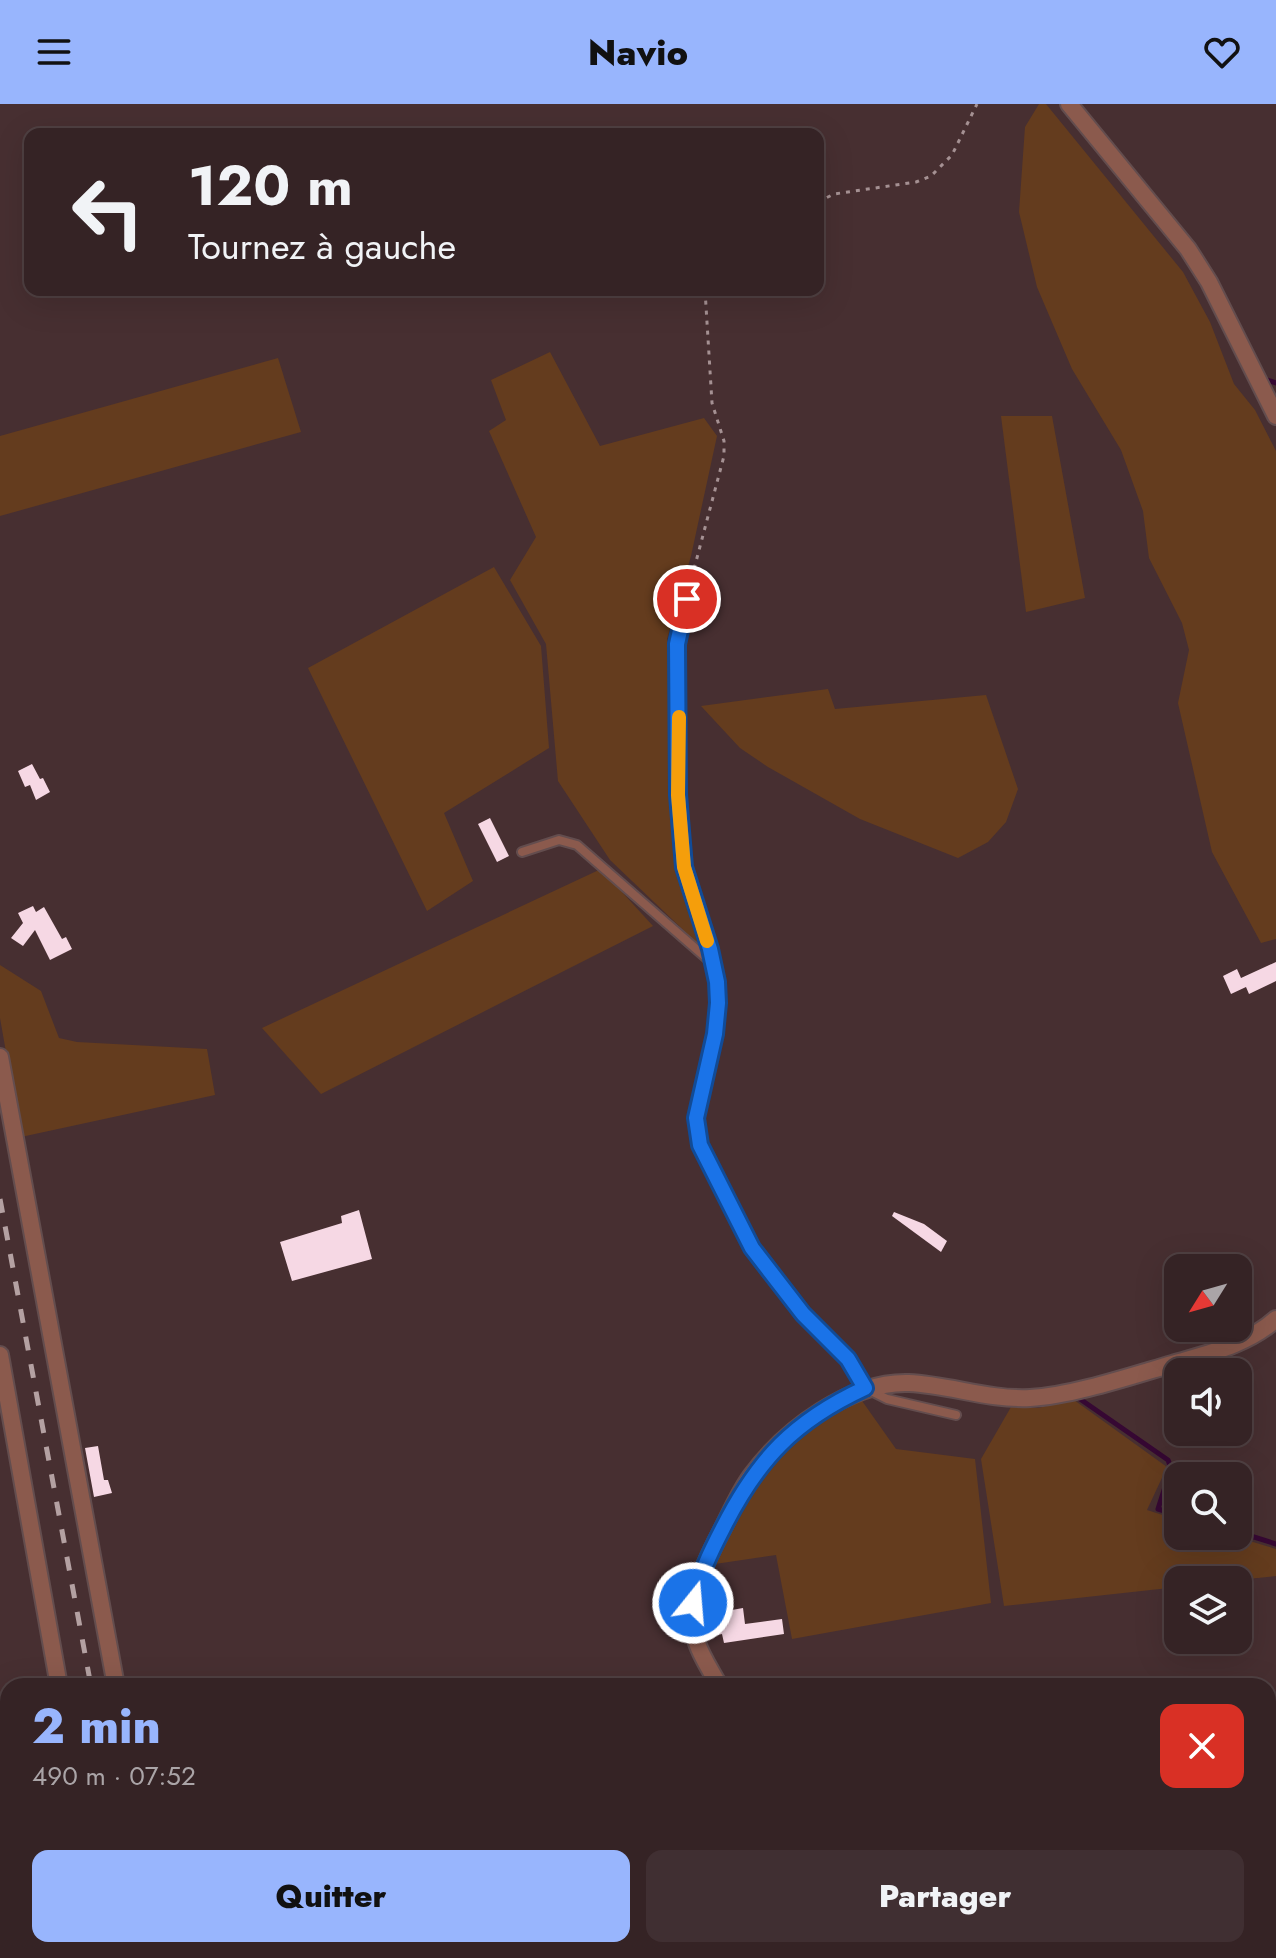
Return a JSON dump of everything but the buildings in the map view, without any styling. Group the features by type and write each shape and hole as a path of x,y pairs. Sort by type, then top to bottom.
{"street":[{"path":"1069,104 1188,249 1209,282 1276,416"},
{"path":"0,1057 115,1678"},
{"path":"715,1678 697,1644 692,1624 693,1603 706,1562 739,1497 766,1458 803,1425 845,1398 865,1388 910,1383 1005,1397 1049,1396 1227,1348 1251,1337 1276,1319"},
{"path":"0,1355 58,1678"}],"lane":[{"path":"687,599 677,644 678,795 684,867 712,962 718,1003 715,1034 696,1118 700,1145 752,1248 803,1314 848,1359 865,1388 887,1399 956,1415"},
{"path":"522,852 559,840 577,845 712,962"}],"path":[{"path":"824,199 834,194 916,182 931,176 952,155 977,104"},
{"path":"687,599 724,456 724,441 712,403 705,296"}],"shaded area":[{"path":"1039,104 1046,104 1183,272 1210,322 1234,384 1255,410 1276,451 1276,939 1261,943 1212,852 1178,703 1189,650 1182,623 1149,558 1143,511 1121,450 1072,369 1037,287 1019,212 1025,127"},
{"path":"550,352 600,446 704,418 717,436 691,556 667,639 676,859 698,944 610,860 558,781 546,644 510,580 536,537 489,431 506,420 491,380"},
{"path":"278,358 301,432 0,516 0,436"},
{"path":"1001,416 1052,416 1085,598 1026,612"},
{"path":"494,567 541,646 549,748 444,813 473,881 427,911 308,668"},
{"path":"828,689 835,709 986,695 1018,789 1006,822 988,842 958,858 860,819 768,767 740,748 701,706"},
{"path":"601,869 653,926 321,1094 262,1028"},
{"path":"0,965 41,991 59,1038 77,1042 207,1049 215,1095 21,1137 0,1018"},
{"path":"860,1398 896,1449 975,1459 991,1603 792,1639 776,1555 715,1564 752,1484 774,1457 801,1435"},
{"path":"1074,1400 1164,1465 1164,1473 1147,1510 1164,1515 1164,1550 1252,1550 1252,1542 1276,1549 1276,1576 1252,1579 1252,1566 1164,1566 1164,1589 1004,1606 981,1459 1011,1407 1038,1408"}],"waterway":[{"path":"1264,379 1276,383"},
{"path":"1080,1399 1169,1462"},
{"path":"1164,1490 1158,1509 1164,1511"},
{"path":"1252,1536 1276,1544"}],"railway":[{"path":"0,1199 90,1678"}],"slow traffic":[{"path":"679,717 678,795 684,867 707,941"}],"route":[{"path":"687,599 677,644 678,795 684,867 710,949 718,1003 715,1034 696,1118 697,1132 700,1145 752,1248 803,1314 848,1359 865,1388 803,1425 783,1441 751,1476 706,1562 693,1603"}]}
